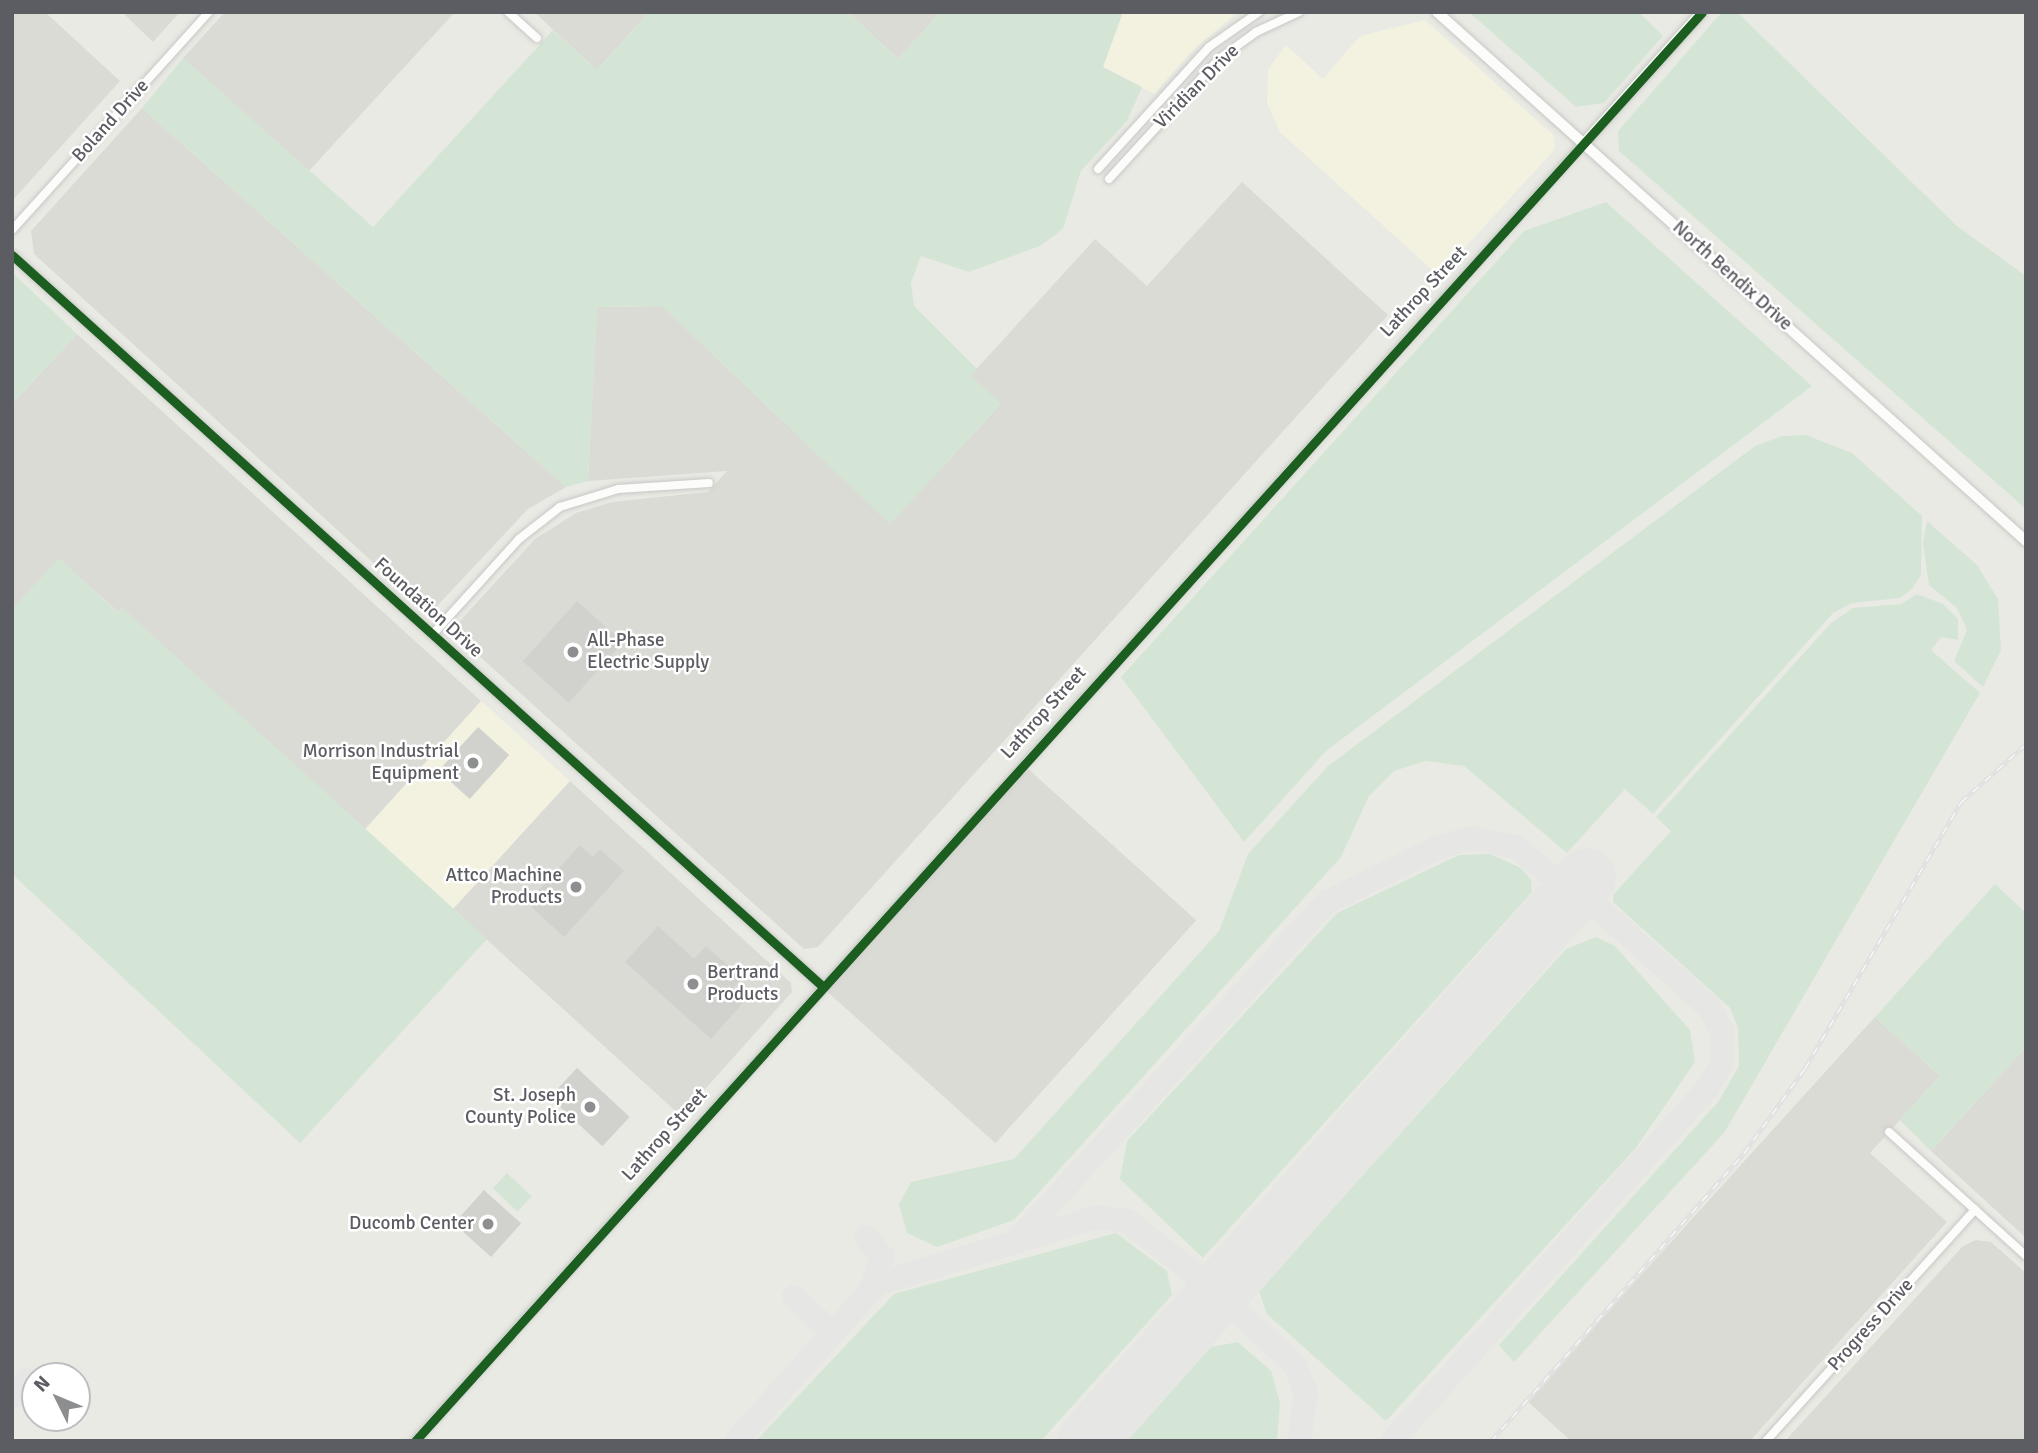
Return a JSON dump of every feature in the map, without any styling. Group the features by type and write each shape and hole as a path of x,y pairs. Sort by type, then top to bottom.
{"street":[{"name":"Boland Drive","path":"12,230 209,12"},
{"path":"508,12 537,38"},
{"name":"Viridian Drive","path":"1097,169 1209,47 1259,12"},
{"name":"Viridian Drive","path":"1109,179 1228,51 1299,12"},
{"name":"North Bendix Drive","path":"1437,12 2026,541"},
{"name":"Lathrop Street","path":"415,1441 821,985 1702,12"},
{"name":"Foundation Drive","path":"12,255 821,985"},
{"path":"432,635 519,539 560,507 618,489 709,484"},
{"path":"1889,1132 2026,1256"},
{"name":"Progress Drive","path":"1766,1441 1975,1210"}],"shaded area":[{"path":"12,12 45,12 120,81 12,201"},
{"path":"122,12 180,12 153,42"},
{"path":"225,12 455,12 308,172 183,58"},
{"path":"534,12 649,12 597,70"},
{"path":"649,12 848,12 898,59 941,12 1123,12 1103,67 1142,87 1127,121 1081,171 1063,229 1040,246 969,272 921,256 911,283 914,306 977,369 971,376 1001,404 890,524 662,306 597,307 588,481 566,487 142,108 183,58 373,227 553,30 597,70"},
{"path":"848,12 941,12 898,59"},
{"path":"1123,12 1238,12 1192,51 1154,94 1103,67"},
{"path":"1469,12 1639,12 1663,36 1604,103 1576,107"},
{"path":"1722,12 1737,12 1957,226 2026,276 2026,509 1619,151 1618,131"},
{"path":"1425,20 1554,136 1555,149 1439,276 1280,132 1267,103 1268,70 1286,45 1323,79 1360,36"},
{"path":"142,108 566,487 528,509 436,607 422,607 34,254 31,231"},
{"path":"1242,182 1388,315 818,947 804,949 457,636 457,624 535,539 576,513 612,502 708,492 727,471 588,481 597,307 662,306 890,523 1001,404 970,376 1095,239 1147,286"},
{"path":"1606,202 1812,386 1326,751 1244,842 1121,677 1524,231"},
{"path":"12,272 77,334 12,404"},
{"path":"77,334 481,701 364,830 122,608 118,612 59,559 12,610 12,404"},
{"path":"1806,435 1852,453 1922,516 1921,575 1912,589 1900,598 1852,603 1833,613 1653,814 1625,789 1567,853 1464,766 1425,761 1394,771 1369,796 1341,857 1014,1220 937,1247 907,1233 899,1204 911,1182 1014,1159 1219,931 1248,854 1328,766 1755,446 1782,436"},
{"path":"1927,521 1977,565 1998,599 2001,650 1983,687 1954,661 1967,630 1957,608 1929,585 1923,543"},
{"path":"59,558 117,612 122,608 487,939 300,1143 12,874 12,610"},
{"path":"1917,594 1943,604 1958,619 1958,640 1941,637 1931,650 1980,693 1724,1133 1514,1362 1499,1345 1718,1102 1739,1066 1738,1028 1730,1008 1613,902 1613,895 1671,831 1656,817 1831,623 1853,608 1901,604"},
{"path":"481,701 570,781 454,911 365,830"},
{"path":"1026,767 1196,920 995,1143 825,990"},
{"path":"570,781 791,983 792,992 681,1116 453,909"},
{"path":"1490,854 1521,868 1531,880 1532,892 1203,1258 1120,1179 1127,1141 1337,913 1459,855"},
{"path":"1995,884 2026,913 2026,1047 1931,1151 1900,1120 1940,1076 1875,1017"},
{"path":"1596,937 1615,946 1690,1030 1695,1062 1635,1149 1386,1421 1267,1314 1259,1291 1566,949"},
{"path":"1875,1017 1940,1076 1870,1153 1947,1222 1750,1441 1571,1441 1527,1401"},
{"path":"2026,1047 2026,1238 1931,1151"},
{"path":"507,1173 532,1196 518,1212 493,1188"},
{"path":"1116,1233 1167,1271 1172,1295 1041,1441 756,1441 894,1294"},
{"path":"1976,1240 1991,1242 2026,1273 2026,1441 1785,1441 1963,1246"},
{"path":"1238,1342 1271,1371 1280,1403 1277,1441 1127,1441 1211,1347"}],"building":[{"name":"All-Phase Electric Supply","path":"577,601 623,642 569,703 523,661"},
{"name":"Morrison Industrial Equipment","path":"478,727 509,755 470,799 439,771"},
{"name":"Attco Machine Products","path":"580,845 593,857 600,849 624,871 564,937 527,903"},
{"name":"Bertrand Products","path":"658,926 694,959 706,946 742,978 730,991 743,1003 711,1039 625,962"},
{"name":"St. Joseph County Police","path":"577,1068 630,1117 602,1146 550,1097"},
{"name":"Ducomb Center","path":"484,1190 521,1223 491,1257 454,1223"}],"taxiway":[{"path":"736,1441 877,1284 1015,1242 1327,902 1437,848 1473,838 1516,847 1572,894"},
{"path":"1392,1441 1707,1089 1722,1063 1722,1031 1710,1008 1577,889"},
{"path":"1015,1242 1097,1217 1127,1221 1196,1275 1202,1295 1194,1321"},
{"path":"866,1237 882,1256 871,1290"},
{"path":"794,1297 832,1333"},
{"path":"1194,1321 1218,1308 1234,1308 1295,1365 1306,1393 1299,1441"},
{"path":"12,1397 21,1387"}],"runway":[{"path":"1087,1441 1586,878"}],"railway":[{"path":"1491,1441 1744,1153 1805,1068 1961,802 2026,744"}],"cycle path":[{"path":"415,1441 1702,12"},
{"path":"12,255 821,985"}],"place":[{"name":"All-Phase Electric Supply","path":"573,652"},
{"name":"Morrison Industrial Equipment","path":"473,763"},
{"name":"Attco Machine Products","path":"576,887"},
{"name":"Bertrand Products","path":"693,984"},
{"name":"St. Joseph County Police","path":"590,1107"},
{"name":"Ducomb Center","path":"488,1224"}]}
